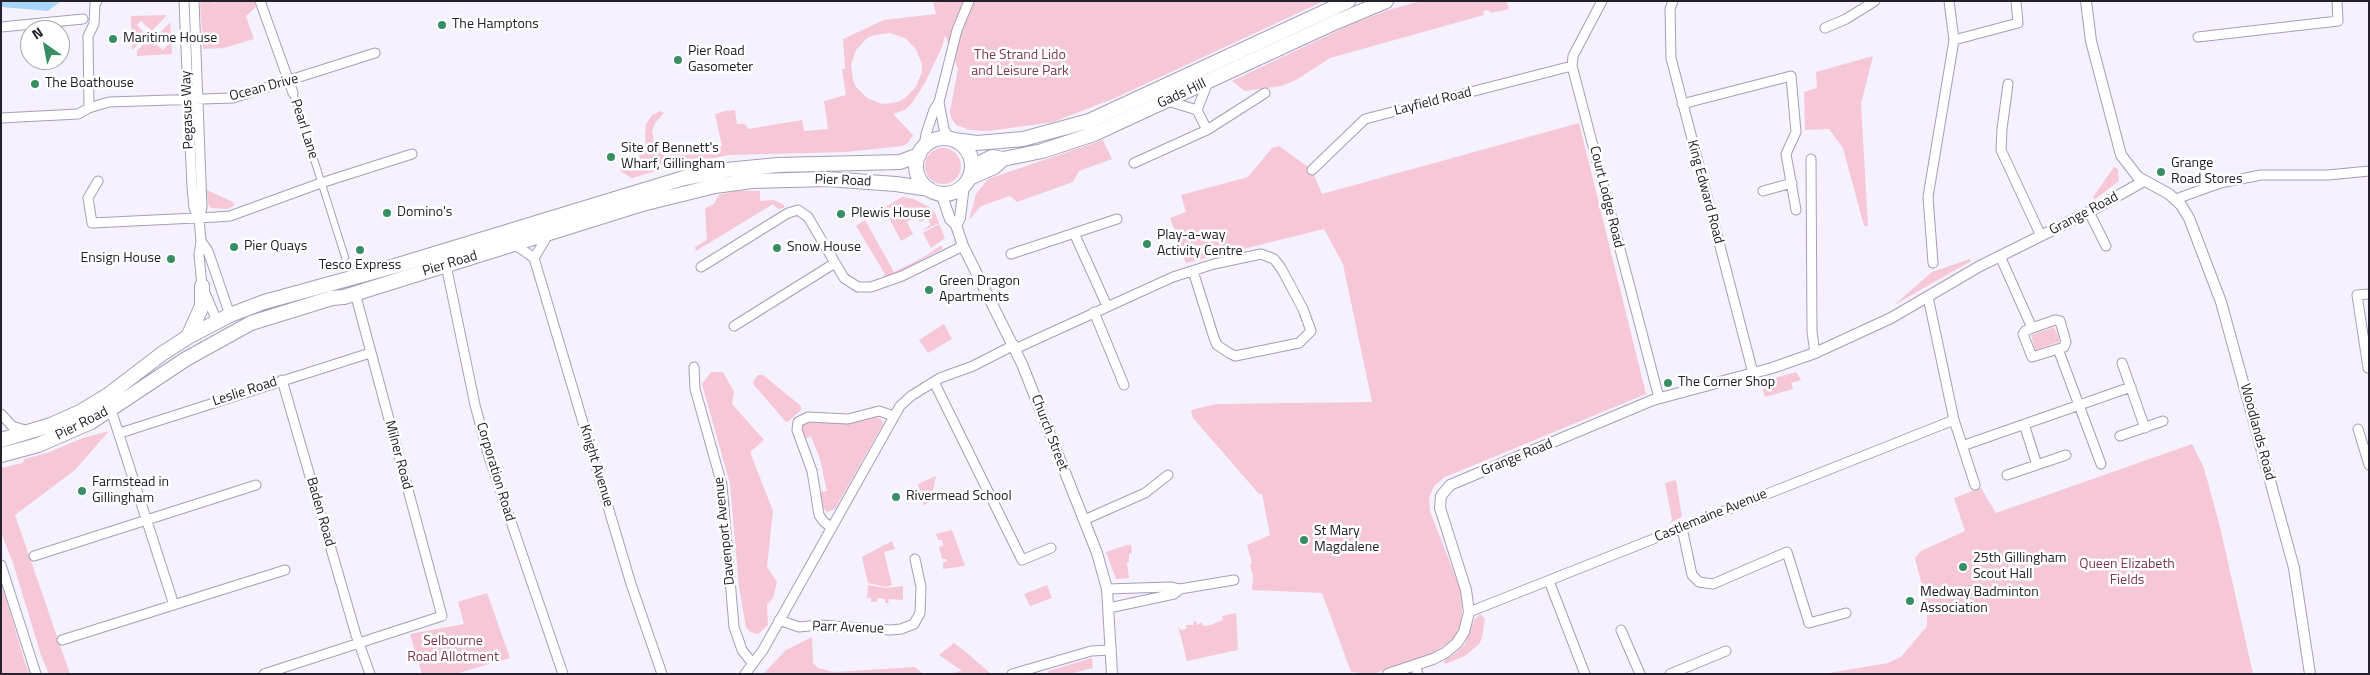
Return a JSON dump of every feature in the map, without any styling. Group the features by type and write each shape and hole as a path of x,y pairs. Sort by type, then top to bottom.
{"main road":[{"name":"Gads Hill","path":"952,139 977,143 1023,139 1089,121 1348,1"},
{"name":"Gads Hill","path":"969,176 994,167 1003,159 1077,140 1168,101 1336,22 1386,1"},
{"path":"940,138 952,139 969,153 969,176 958,190 935,191 918,174 922,151 940,138"},
{"name":"Pier Road","path":"1,440 32,432 66,419 108,395 163,352 188,337 230,315 264,302 395,266 684,178 726,170 778,165 900,162 922,151"},
{"name":"Pier Road","path":"1,455 62,436 111,410 186,359 251,323 679,194 752,181 827,179 896,184 935,191"},
{"path":"188,337 202,306 202,286"},
{"name":"Pegasus Way","path":"230,315 231,333"},
{"name":"Pegasus Way","path":"218,321 231,333"}],"street":[{"path":"89,108 88,36 94,24 95,4 97,1"},
{"name":"Pegasus Way","path":"184,1 193,100"},
{"name":"Pegasus Way","path":"194,1 192,188 194,208 199,218 201,241 199,255 202,286 218,321"},
{"name":"Pearl Lane","path":"260,1 287,82 293,93 345,257"},
{"path":"922,151 934,110 939,102 962,14 969,1"},
{"path":"1572,66 1573,56 1602,1"},
{"path":"1824,28 1846,20 1875,1"},
{"path":"1933,263 1928,195 1954,40 1949,1"},
{"path":"1954,40 2018,23 2016,1"},
{"path":"2086,1 2089,35 2117,144 2125,162 2144,181 2176,199 2220,183 2261,175 2328,175 2369,170"},
{"path":"2198,37 2338,22 2337,1"},
{"name":"King Edward Road","path":"1670,4 1670,58 1753,373"},
{"path":"1,27 83,19"},
{"name":"Ocean Drive","path":"1,118 78,114 89,108 109,102 233,98 376,53"},
{"name":"Layfield Road","path":"1312,170 1365,119 1572,66"},
{"name":"Court Lodge Road","path":"1572,66 1659,398"},
{"path":"1682,104 1791,76 1796,132 1786,154 1796,210"},
{"path":"1197,110 1208,82"},
{"path":"2008,84 2001,150 2041,236"},
{"path":"1134,163 1207,130 1265,93"},
{"path":"1168,101 1197,110 1207,130"},
{"path":"939,102 944,129 952,139"},
{"path":"98,181 88,198 92,223 230,216 321,183 412,154"},
{"path":"1810,159 1812,332 1815,353"},
{"path":"956,225 960,218 969,176"},
{"name":"Grange Road","path":"1388,674 1417,670 1457,644 1464,632 1468,612 1465,585 1440,508 1440,500 1445,490 1454,483 1659,398 1753,373 1815,353 1885,321 2000,256 2089,212 2144,181"},
{"path":"1763,191 1792,183"},
{"name":"Church Street","path":"935,191 950,219 956,225 963,246 1014,347 1097,553 1107,589 1112,674"},
{"name":"Woodlands Road","path":"2176,199 2188,218 2217,291 2229,328 2294,568 2310,674"},
{"path":"701,267 788,213 798,210 808,217 835,263 850,283 858,287 871,287 902,276 963,246"},
{"path":"2089,212 2106,246"},
{"path":"1011,254 1117,220"},
{"path":"1074,233 1107,306"},
{"path":"514,244 534,258 545,240 544,235"},
{"name":"Pegasus Way","path":"201,241 208,251 230,315"},
{"path":"745,674 779,620 894,416 907,399 934,382 1173,277 1193,271 1253,254 1268,255 1281,268 1303,309 1310,331 1300,343 1235,356 1229,353 1218,345 1214,338 1193,271"},
{"path":"2000,256 2032,328"},
{"name":"Knight Avenue","path":"534,258 631,584 662,674"},
{"path":"734,326 835,263"},
{"name":"Corporation Road","path":"446,265 473,396 489,457 563,674"},
{"name":"Milner Road","path":"355,293 442,616 359,643"},
{"path":"2368,368 2357,295 2369,294"},
{"path":"1928,297 1954,420 1975,485"},
{"path":"1094,312 1124,385"},
{"path":"2060,321 2066,342 2064,347 2032,357 2023,334 2032,328 2060,321"},
{"path":"2058,349 2101,464"},
{"name":"Leslie Road","path":"120,433 370,353"},
{"path":"2122,363 2145,428"},
{"name":"Davenport Avenue","path":"694,367 695,389 722,485 734,627 742,650 753,664"},
{"name":"Baden Road","path":"282,380 359,643 370,674"},
{"path":"934,382 1022,560 1051,548"},
{"path":"1962,446 2131,386"},
{"path":"111,410 174,605"},
{"path":"832,528 823,520 818,512 812,471 797,430 797,422 808,417 848,420 879,411 894,416"},
{"path":"1,414 12,426 32,432"},
{"name":"Castlemaine Avenue","path":"1468,612 1954,420"},
{"path":"2120,436 2163,421"},
{"path":"2024,424 2037,465"},
{"path":"2358,429 2369,465"},
{"path":"2007,475 2066,455"},
{"path":"1084,520 1145,494 1168,475"},
{"path":"34,556 256,485"},
{"path":"1682,528 1692,575 1699,582 1713,584 1787,552 1809,623 1846,613"},
{"name":"Parr Avenue","path":"779,620 799,627 819,625 890,630 901,629 914,624 920,613 921,587 915,559"},
{"path":"1,565 36,674"},
{"path":"62,640 285,570"},
{"path":"1107,589 1170,587 1180,589 1234,580"},
{"path":"1549,581 1585,674"},
{"path":"1109,608 1174,594 1180,589"},
{"path":"1621,630 1640,674"},
{"path":"264,674 359,643"},
{"path":"1012,674 1091,651 1111,650"},
{"path":"1670,674 1726,651"}],"green space":[{"path":"203,1 214,1 215,4 216,1 254,1 256,7 246,16 254,39 224,48 203,49 200,3"},
{"name":"The Strand Lido and Leisure Park","path":"941,1 1324,1 1115,98 1053,122 989,131 970,130 956,125 951,118 950,111 958,69 945,35 942,47 925,83 912,103 905,110 893,114 913,135 908,143 902,146 846,152 729,155 666,168 632,178 622,172 620,168 641,164 638,150 646,148 646,124 652,115 661,111 664,113 655,123 652,131 656,153 663,152 664,156 722,146 715,114 725,111 735,110 737,124 745,124 748,129 802,120 804,131 828,129 824,101 846,95 842,69 845,69 843,39 884,20 936,14 933,3","holes":["890,33 905,38 916,49 922,64 922,72 916,87 898,102 882,104 867,98 856,87 853,80 851,64 856,50 867,38 875,35"]},
{"path":"1421,1 1506,1 1509,9 1491,13 1488,10 1483,11 1484,15 1330,58 1296,80 1281,86 1245,91 1232,81 1352,24 1388,10"},
{"path":"167,15 152,31 141,21 137,25 144,33 141,36 144,39 132,50 131,16"},
{"path":"170,22 172,54 137,56 137,51 149,38 163,50 168,45 157,36"},
{"path":"1873,56 1861,104 1868,226 1864,226 1843,148 1829,129 1805,130 1804,92 1817,88 1816,72"},
{"path":"1579,123 1646,394 1445,477 1434,486 1429,498 1430,511 1461,591 1462,613 1460,627 1453,639 1434,653 1373,674 1351,672 1322,593 1252,590 1253,577 1250,565 1252,563 1247,545 1270,535 1262,494 1259,494 1193,418 1191,410 1217,404 1372,402 1343,264 1324,229 1186,263 1170,218 1186,212 1181,195 1248,177 1272,148 1279,146 1312,170 1322,194"},
{"path":"1103,140 1112,159 1079,171 1073,182 1017,202 1010,196 981,206 969,220 976,194 988,179"},
{"path":"943,148 950,149 956,153 960,159 960,173 956,179 950,183 943,184 936,183 930,179 926,173 925,166 926,159 930,153 936,149"},
{"path":"2114,167 2118,169 2119,181 2094,200 2093,197"},
{"path":"207,190 233,202 234,206 227,209 211,208 208,204"},
{"path":"734,191 760,191 760,201 774,200 784,205 784,208 778,209 773,204 696,251 695,247 707,240 705,208 714,204 719,195"},
{"path":"902,197 914,199 929,207 935,213 939,223 922,231 931,224 927,218 920,222 917,216 907,222 913,234 901,241 884,208"},
{"path":"865,220 894,272 924,257 940,246 942,246 942,249 895,274 882,278 885,274 856,226"},
{"path":"939,224 945,238 931,248 923,233"},
{"path":"1970,259 1971,261 1894,305 1932,272"},
{"path":"944,324 952,339 928,353 919,340"},
{"path":"2054,327 2059,342 2035,350 2031,335"},
{"path":"711,372 723,372 734,392 732,404 764,440 750,452 773,511 767,567 777,582 773,598 767,605 768,625 758,634 750,632 746,627 739,587 730,484 702,384"},
{"path":"1796,372 1801,380 1791,383 1793,389 1765,397 1761,382"},
{"path":"758,375 763,375 801,406 801,410 789,421 786,422 754,385 753,382"},
{"path":"875,417 881,419 883,424 835,509 827,512 821,505 820,492 827,491 820,459 811,436 805,439 800,425 810,421 838,423"},
{"path":"109,431 75,470 15,515 70,674 49,674 1,532 1,468 23,463 24,459"},
{"name":"Queen Elizabeth Fields","path":"2192,444 2204,468 2221,531 2253,674 1823,674 1888,663 1901,657 1927,626 1927,606 1915,558 1921,551 1965,531 1954,498 1981,488 1996,513"},
{"path":"936,476 931,499 924,506 918,484"},
{"path":"1676,480 1682,517 1670,523 1672,520 1665,483"},
{"path":"952,530 965,566 943,569 943,563 947,561 942,559 939,547 943,546 942,540 938,540 936,534"},
{"path":"892,541 895,549 884,552 892,585 886,587 868,583 862,557"},
{"path":"1129,544 1126,546 1131,545 1132,553 1129,554 1129,562 1127,563 1129,578 1116,579 1106,552"},
{"path":"1,581 25,663 30,674 1,674"},
{"path":"868,585 886,588 903,586 903,600 889,599 888,603 885,603 885,599 878,598 877,602 871,602 871,598 867,598"},
{"path":"1047,585 1052,598 1030,606 1024,594"},
{"name":"Selbourne Road Allotment","path":"487,593 510,658 455,674 422,674 410,634 464,624 458,602"},
{"path":"1236,613 1238,650 1187,661 1178,626 1181,630 1186,629 1186,625 1194,625 1193,622 1196,621 1197,625 1202,622 1203,626 1210,625 1223,620 1222,616"},
{"path":"1480,614 1485,619 1482,638 1479,644 1465,656 1445,664 1444,661 1465,644 1474,620"},
{"path":"812,637 813,663 818,668 834,672 915,667 923,674 763,674 786,650"},
{"path":"954,643 991,674 946,674 962,671 939,655"},
{"path":"1092,658 1093,668 1069,674 1049,674 1048,671"}],"water":[{"path":"1,1 61,1 48,11 1,7"}],"place":[{"name":"The Hamptons","path":"442,25"},
{"name":"Maritime House","path":"113,39"},
{"name":"Pier Road Gasometer","path":"678,60"},
{"name":"The Boathouse","path":"35,84"},
{"name":"Site of Bennett's Wharf, Gillingham","path":"611,157"},
{"name":"Grange Road Stores","path":"2161,172"},
{"name":"Domino's","path":"387,213"},
{"name":"Plewis House","path":"841,214"},
{"name":"Play-a-way Activity Centre","path":"1147,244"},
{"name":"Pier Quays","path":"234,247"},
{"name":"Snow House","path":"777,248"},
{"name":"Tesco Express","path":"360,250"},
{"name":"Ensign House","path":"171,259"},
{"name":"Green Dragon Apartments","path":"929,290"},
{"name":"The Corner Shop","path":"1668,383"},
{"name":"Farmstead in Gillingham","path":"82,491"},
{"name":"Rivermead School","path":"896,497"},
{"name":"St Mary Magdalene","path":"1304,540"},
{"name":"25th Gillingham Scout Hall","path":"1963,567"},
{"name":"Medway Badminton Association","path":"1910,601"}]}
